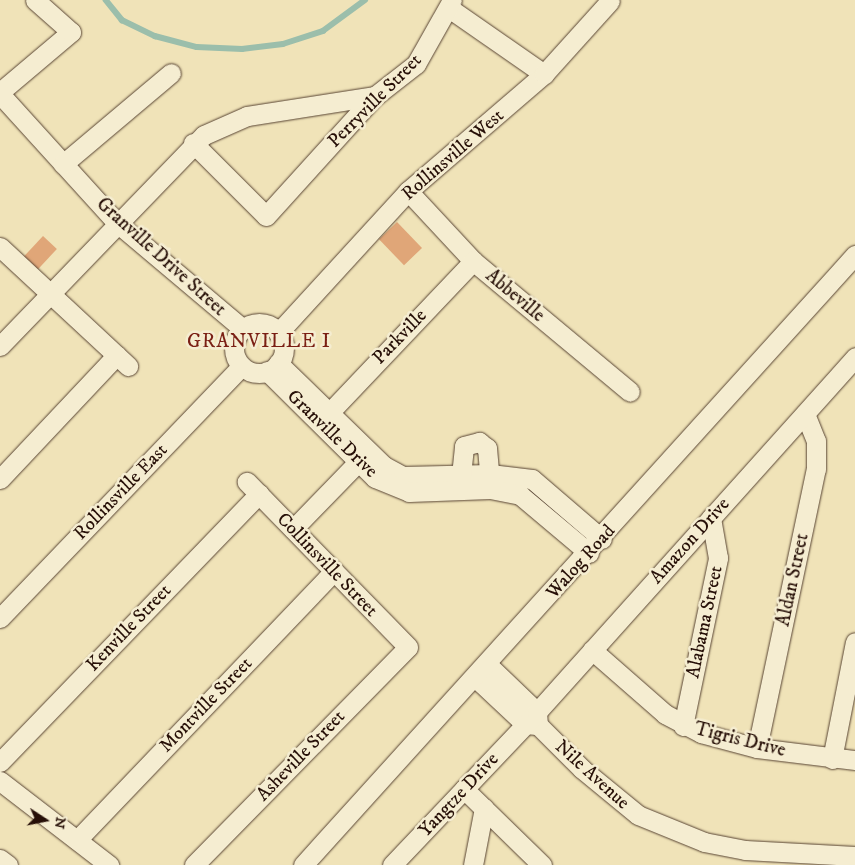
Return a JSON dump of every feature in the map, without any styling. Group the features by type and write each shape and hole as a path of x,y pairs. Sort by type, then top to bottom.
{"street":[{"path":"0,93 71,32 35,0"},
{"path":"451,4 544,74"},
{"name":"Perryville Street","path":"193,143 266,216 375,96 416,64 451,4"},
{"name":"Rollinsville West","path":"278,333 408,191 544,74 600,4"},
{"path":"63,164 171,73"},
{"name":"Granville Drive Street","path":"0,93 116,222 242,329"},
{"path":"0,346 193,143 233,120 375,96"},
{"name":"Abbeville","path":"408,191 473,261 630,392"},
{"path":"0,247 122,361 0,479"},
{"name":"Walog Road","path":"303,865 602,539 855,255"},
{"name":"Parkville","path":"328,414 473,261"},
{"path":"261,323 278,333 283,345 272,367 254,372 242,366 234,347 242,329 261,323"},
{"name":"Amazon Drive","path":"533,720 592,650 855,357"},
{"name":"Rollinsville East","path":"0,618 242,366"},
{"name":"Granville Drive","path":"272,367 363,458 403,476 460,482 532,479 602,539"},
{"name":"Granville Drive","path":"272,367 328,414 363,458"},
{"name":"Aldan Street","path":"758,748 816,470 816,441 804,414"},
{"path":"460,482 464,446 479,442 487,448 490,482"},
{"path":"293,529 363,458"},
{"name":"Granville Drive","path":"490,482 520,495 589,553"},
{"name":"Collinsville Street","path":"253,488 408,647"},
{"name":"Kenville Street","path":"0,762 253,488"},
{"name":"Alabama Street","path":"683,726 718,558 711,518"},
{"name":"Montville Street","path":"77,840 334,571"},
{"path":"832,759 855,642"},
{"name":"Asheville Street","path":"194,865 408,647"},
{"name":"Tigris Drive","path":"592,650 683,726 758,748 832,759 855,760"},
{"name":"Nile Avenue","path":"482,671 610,796 670,830 752,851 855,856"},
{"name":"Yangtze Drive","path":"392,865 533,720"},
{"path":"0,781 110,865"},
{"path":"464,789 542,865"},
{"path":"473,865 484,808"},
{"path":"0,859 8,865"}],"building":[{"path":"397,222 422,248 404,265 379,239"},
{"path":"43,236 57,249 38,269 24,256"}],"waterway":[{"path":"106,0 122,20 155,36 197,47 242,49 283,44 323,31 365,0"}],"district":[{"name":"GRANVILLE I","path":"259,341"}]}
